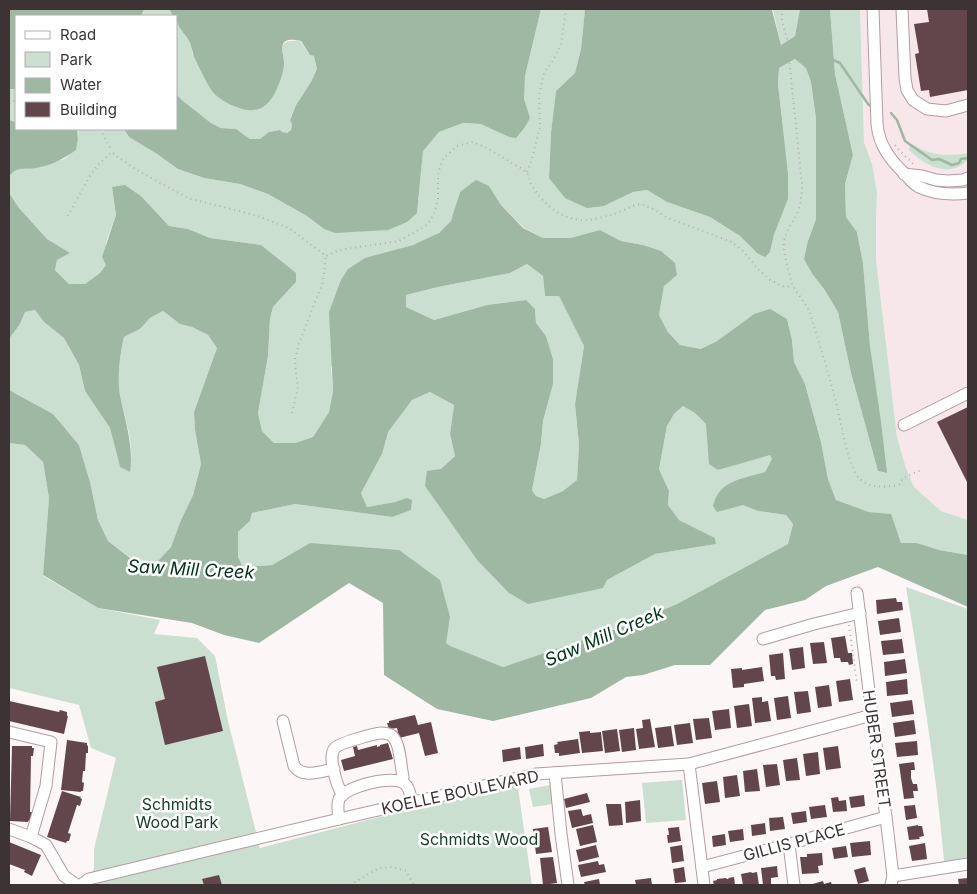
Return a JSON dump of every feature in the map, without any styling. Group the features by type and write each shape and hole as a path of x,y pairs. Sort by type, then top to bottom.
{"street":[{"path":"873,9 878,131 885,151 917,186 954,194 968,193"},
{"path":"902,9 905,78 907,90 913,100 927,109 946,111 968,105"},
{"path":"904,174 948,181 968,178"},
{"path":"904,425 968,393"},
{"name":"HUBER STREET","path":"857,593 886,817 892,881"},
{"path":"763,639 814,624 860,614"},
{"name":"KOELLE BOULEVARD","path":"81,885 89,879 536,774 688,764 872,715"},
{"path":"283,720 294,766 297,770 308,774 334,769"},
{"path":"9,732 51,742 46,786 31,838"},
{"path":"343,795 339,789 334,769 332,753 334,748 341,744 381,733 395,738 403,777 401,781"},
{"path":"688,764 704,885"},
{"path":"555,773 568,885"},
{"path":"339,819 339,799 345,793 372,782 398,780 405,783 412,802"},
{"name":"GILLIS PLACE","path":"702,866 886,817"},
{"path":"9,829 46,846 64,876 77,885"},
{"path":"789,844 794,885"},
{"path":"892,881 968,864"}],"path":[{"path":"566,9 561,45 544,73 539,95 540,127 527,172 531,184 539,196 550,207 569,218 579,220 590,220 612,215 641,204 653,208 668,218 732,242 770,280 785,287 793,286"},
{"path":"782,9 801,167 802,194 798,211 786,233 784,245 784,254 793,286 809,311 839,414 845,444 855,472 863,482 880,488 899,485 903,478 921,470"},
{"path":"101,130 112,152 118,157 173,190 207,204 255,215 289,228 326,256"},
{"path":"892,141 900,152 916,166"},
{"path":"326,256 339,250 400,241 428,224 436,207 440,166 444,158 457,146 473,142 479,144 527,172"},
{"path":"68,216 89,177 98,165 112,152"},
{"path":"292,413 298,387 295,359 323,282 326,256"},
{"path":"848,622 858,687"},
{"path":"350,885 379,868 393,867 406,872 414,885"}],"shaded area":[{"path":"860,9 968,9 968,520 941,511 914,487 897,437 876,259 877,192 872,164 864,142"}],"green space":[{"path":"144,9 169,9 172,15 141,15"},
{"path":"541,9 585,9 581,49 575,73 556,91 551,132 549,178 604,206 633,192 647,190 667,202 710,217 740,236 757,253 770,252 774,235 788,199 788,173 778,84 779,68 795,59 806,67 811,82 816,119 816,219 808,241 813,275 838,312 851,373 878,471 886,473 870,346 863,263 857,232 846,217 845,184 853,155 835,74 830,9 860,9 864,142 872,164 877,192 876,259 897,437 914,487 941,511 968,520 968,555 939,550 917,543 901,543 890,514 869,512 836,500 828,479 821,442 805,384 794,362 792,340 787,319 754,314 717,341 701,349 680,345 668,332 659,315 664,286 643,245 621,241 600,230 570,238 543,238 524,228 501,205 489,186 460,192 455,212 448,226 425,240 390,252 331,368 333,391 329,412 313,437 295,443 274,443 262,431 258,413 268,356 270,319 273,307 296,282 261,245 210,238 188,229 169,226 142,197 112,188 116,215 106,242 106,265 100,273 85,284 69,284 55,270 57,260 69,253 47,239 19,208 9,193 9,177 12,172 23,168 39,168 64,159 76,150 77,130 125,130 129,137 178,169 204,178 240,184 268,194 307,216 324,229 335,233 417,213 423,150 439,132 463,123 482,124 509,137 530,118 523,99 525,76"},
{"path":"771,9 800,9 795,36 781,45 773,10"},
{"path":"178,24 190,43 193,55 284,66 283,46 288,41 300,41 310,55 314,56 317,69 296,105 290,119 292,124 291,130 287,133 280,130 269,132 260,139 250,139 236,129 221,128 211,123 178,96"},
{"path":"9,89 15,89 15,122 9,120"},
{"path":"912,144 923,150 940,154 968,153 968,160 953,168 946,169 931,166 909,150"},
{"path":"527,264 543,276 545,296 559,296 584,346 575,404 579,445 577,480 563,491 544,499 536,496 532,490 541,444 543,421 553,384 553,359 546,336 536,323 535,309 525,300 487,305 434,320 406,307 406,295 510,273"},
{"path":"35,310 44,322 64,338 79,365 85,391 110,428 120,467 129,471 131,443 120,395 119,381 120,358 124,337 140,329 150,318 163,311 180,324 192,327 208,335 217,348 194,412 201,464 193,495 171,547 157,562 135,561 108,541 98,520 90,482 79,445 53,414 9,390 9,339 20,324 25,312"},
{"path":"430,392 454,405 450,434 455,456 441,469 607,580 655,554 716,544 715,538 679,520 668,505 669,491 659,469 667,426 674,414 683,406 695,413 706,424 718,470 770,454 772,459 765,472 730,483 743,505 758,511 786,515 793,524 788,544 677,604 622,627 503,667 449,646 446,643 446,639 310,543 272,565 243,567 238,557 238,532 250,521 252,513 295,504 392,517 407,499 367,507 361,493 382,454 387,432 412,400"},
{"path":"9,443 25,445 43,462 49,498 43,576 98,608 160,620 154,634 197,638 215,656 228,721 260,848 517,781 532,885 89,885 94,868 94,849 116,758 91,748 79,705 9,688"},
{"path":"906,587 968,609 968,858 944,861 923,689"},
{"path":"682,780 686,820 646,823 642,783"},
{"path":"550,785 553,804 533,807 529,789"}],"water":[{"path":"9,9 144,9 141,15 15,15 15,89 9,89"},
{"path":"169,9 541,9 525,76 524,99 530,118 516,138 509,137 481,124 463,123 439,132 423,151 417,213 407,222 388,230 335,233 324,229 307,216 268,194 240,184 204,178 178,169 129,137 125,130 178,130 178,96 211,123 221,128 236,129 250,139 260,139 269,132 280,130 287,133 291,130 292,124 290,120 296,105 317,69 314,56 310,55 301,41 291,40 284,42 282,46 284,63 282,74 271,100 256,110 242,109 222,100 212,91 195,59 190,43 178,24 178,15 172,15"},
{"path":"585,9 771,9 781,45 795,36 800,9 830,9 835,74 853,155 845,184 846,217 857,232 863,263 870,346 887,473 878,471 851,373 838,312 804,259 816,219 816,119 811,82 806,68 795,59 779,68 778,84 788,173 788,199 774,235 770,252 765,257 757,253 740,236 710,217 667,202 647,190 633,192 604,206 587,208 565,198 549,178 551,132 556,91 575,73 581,49"},
{"path":"9,120 15,122 15,130 77,130 76,150 46,166 19,169 9,177"},
{"name":"Saw Mill Creek","path":"476,180 489,186 501,205 523,228 543,238 570,238 600,230 621,241 661,251 675,263 677,275 664,286 659,315 668,332 680,345 701,349 717,341 754,314 770,309 787,319 792,340 794,362 805,384 821,442 828,479 836,500 869,512 891,514 901,543 917,543 939,550 968,555 968,607 878,567 826,586 805,600 765,610 710,665 675,665 643,675 626,677 591,698 493,721 437,709 384,675 383,603 349,583 259,643 224,635 192,623 98,608 43,575 49,498 43,462 25,445 9,443 9,390 53,414 79,445 90,482 98,520 108,541 134,561 157,562 171,547 193,495 201,464 194,412 217,348 208,335 192,327 180,324 163,311 150,318 140,329 124,337 120,358 119,381 130,443 130,472 120,467 110,428 85,391 79,365 64,338 44,322 35,310 25,312 20,324 9,339 9,193 19,208 47,239 70,253 57,260 55,270 69,284 85,284 100,273 106,265 102,257 116,215 112,187 125,185 142,197 169,226 188,229 210,238 261,245 296,273 296,282 273,307 270,319 268,356 258,413 262,431 274,443 295,443 313,437 329,412 333,391 329,312 341,280 348,269 365,258 413,245 439,233 451,221 460,192","holes":["527,264 543,276 545,296 559,296 584,346 575,404 579,445 577,480 563,491 544,499 536,496 532,490 541,444 543,421 553,384 553,359 546,336 536,323 535,309 526,300 487,305 434,320 406,307 406,295 510,273","430,392 454,405 450,434 455,456 441,469 427,471 425,486 478,561 509,593 528,604 603,588 607,580 655,554 716,544 715,538 679,520 668,505 669,491 659,469 667,426 674,414 683,406 695,413 706,424 709,464 718,470 770,455 772,459 765,472 740,479 726,486 716,497 713,506 717,512 743,505 758,511 786,515 793,524 788,544 677,604 622,627 503,667 446,643 450,617 440,580 399,550 310,543 272,565 243,567 238,557 238,532 250,521 252,513 295,504 392,517 411,510 412,500 407,498 367,507 361,493 382,454 388,432 412,400"]}],"building":[{"path":"927,9 968,9 968,90 930,97 929,90 921,91 915,54 919,53 914,24 929,22"},
{"path":"968,407 968,484 937,422"},
{"path":"896,598 897,602 902,602 903,610 877,614 876,600"},
{"path":"899,618 901,632 880,635 878,621"},
{"path":"845,636 848,653 852,653 853,664 849,665 848,662 841,662 840,658 834,658 831,638"},
{"path":"902,639 904,653 883,655 881,641"},
{"path":"824,642 827,663 813,664 810,643"},
{"path":"803,647 805,668 792,670 789,649"},
{"path":"783,653 785,679 776,680 775,676 771,676 769,655"},
{"path":"205,656 223,731 165,745 155,702 165,699 157,667"},
{"path":"905,659 907,673 885,676 884,662"},
{"path":"762,667 764,681 733,688 731,669 742,668 742,670"},
{"path":"850,679 853,700 839,702 836,681"},
{"path":"907,679 908,694 887,696 886,682"},
{"path":"829,685 832,706 818,708 815,687"},
{"path":"808,691 811,712 797,714 794,692"},
{"path":"788,696 791,718 777,720 774,698"},
{"path":"762,697 762,702 768,701 771,721 755,723 752,698"},
{"path":"912,700 914,714 892,717 890,703"},
{"path":"9,701 67,712 68,716 64,734 9,721"},
{"path":"749,704 752,726 737,728 734,706"},
{"path":"729,709 731,728 715,730 712,711"},
{"path":"415,715 418,725 431,722 438,753 425,756 419,733 399,738 397,728 389,729 387,723 389,721"},
{"path":"709,718 712,738 696,740 693,719"},
{"path":"650,719 655,747 639,749 636,729 643,728 642,720"},
{"path":"914,720 916,734 895,737 893,723"},
{"path":"690,723 693,743 677,745 674,725"},
{"path":"671,726 674,746 658,748 655,728"},
{"path":"634,728 636,750 622,752 619,730"},
{"path":"617,729 620,751 605,753 602,731"},
{"path":"590,731 590,733 601,732 603,751 582,753 579,732"},
{"path":"578,739 580,753 559,756 559,753 555,753 554,745 558,744 557,742"},
{"path":"67,740 87,743 88,746 85,771 83,771 83,791 81,792 61,790"},
{"path":"917,741 918,755 897,757 895,743"},
{"path":"388,743 393,759 344,771 341,760 355,756 353,747 357,746 358,750"},
{"path":"543,744 544,756 526,759 525,747"},
{"path":"12,746 32,746 34,748 33,756 31,756 30,812 32,812 31,820 28,822 10,821"},
{"path":"838,746 841,768 826,770 823,748"},
{"path":"520,747 521,759 503,762 502,750"},
{"path":"818,752 820,774 806,776 803,754"},
{"path":"797,758 800,780 786,781 783,760"},
{"path":"914,762 915,770 911,770 911,778 913,784 917,784 918,791 913,791 914,798 904,799 899,764"},
{"path":"777,764 780,785 766,787 763,765"},
{"path":"757,769 760,791 745,792 743,771"},
{"path":"737,775 740,796 725,798 723,777"},
{"path":"717,781 720,802 705,804 702,783"},
{"path":"62,791 82,799 80,806 77,805 68,833 71,834 69,841 66,843 47,837"},
{"path":"587,793 590,802 566,808 564,799"},
{"path":"864,795 865,806 851,808 849,797"},
{"path":"838,797 839,801 846,800 847,811 833,812 831,798"},
{"path":"640,800 641,821 626,823 625,802"},
{"path":"606,804 621,804 623,825 609,826"},
{"path":"825,805 827,817 811,819 809,807"},
{"path":"915,805 917,818 906,820 904,806"},
{"path":"581,809 583,816 591,814 593,823 572,828 568,811"},
{"path":"806,811 807,822 793,824 791,813"},
{"path":"783,817 785,829 770,831 769,818"},
{"path":"765,823 766,834 752,836 751,825"},
{"path":"593,825 597,842 580,846 576,829"},
{"path":"922,826 924,836 919,837 920,839 909,840 907,827"},
{"path":"548,827 552,852 536,854 533,829"},
{"path":"679,827 681,841 668,843 668,828"},
{"path":"743,829 744,840 730,842 728,831"},
{"path":"725,834 726,845 713,847 712,836"},
{"path":"870,841 871,855 852,857 850,843"},
{"path":"9,842 41,855 32,876 24,872 25,870 9,864"},
{"path":"925,843 927,859 912,861 909,846"},
{"path":"596,845 599,857 579,862 576,850"},
{"path":"682,845 684,861 672,863 670,847"},
{"path":"846,846 848,857 834,859 832,848"},
{"path":"822,853 823,865 818,866 819,873 802,874 800,857 807,857 807,854"},
{"path":"553,857 557,883 543,885 540,858"},
{"path":"598,861 599,865 604,864 606,872 581,877 578,865"},
{"path":"777,866 778,877 771,878 771,885 763,885 761,868"},
{"path":"684,867 686,882 675,883 673,869"},
{"path":"865,867 869,881 858,884 854,870"},
{"path":"757,872 759,885 743,885 741,874"},
{"path":"219,875 222,885 204,885 202,879"},
{"path":"734,877 735,885 714,885 713,881 717,879"},
{"path":"651,878 652,885 636,885 635,880"},
{"path":"968,878 968,885 959,885 958,879"},
{"path":"599,879 600,885 585,885 584,882"},
{"path":"823,881 824,884 831,882 832,885 809,885"}],"waterway":[{"path":"831,59 840,63 872,107"},
{"path":"891,113 897,120 905,141 932,160 939,159 952,165 959,163 961,159 968,158"}],"park label":[{"name":"Schmidts Wood Park","path":"177,813"},
{"name":"Schmidts Wood","path":"479,839"}]}
